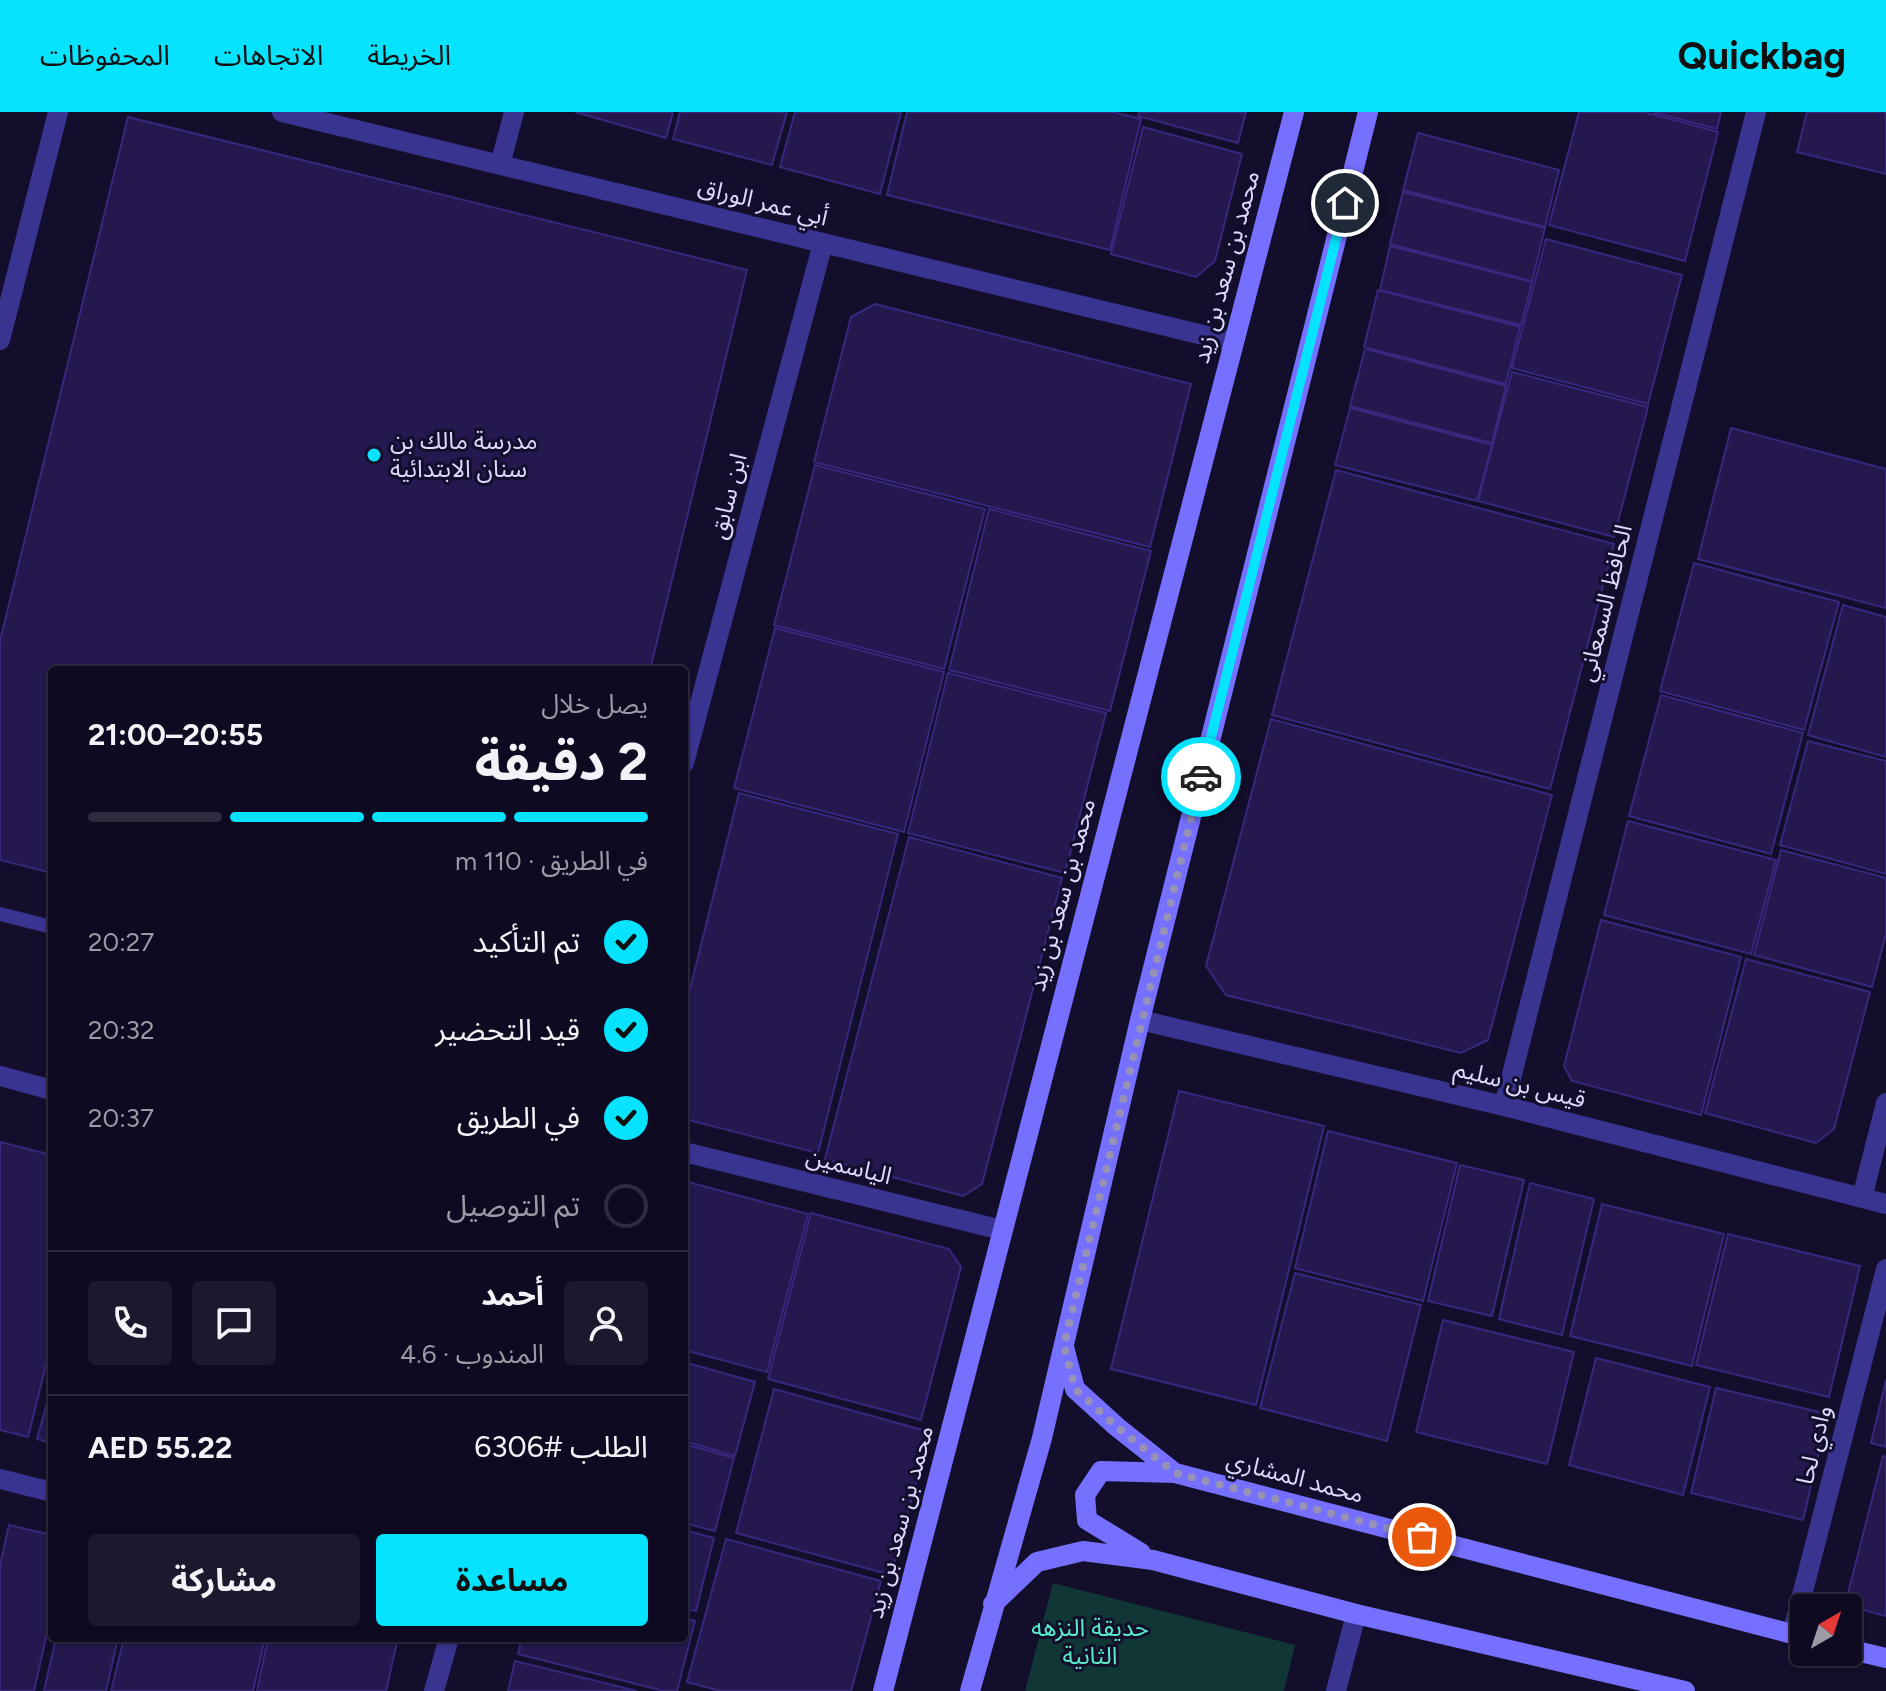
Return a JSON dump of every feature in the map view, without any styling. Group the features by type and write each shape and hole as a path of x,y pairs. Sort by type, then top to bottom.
{"street":[{"path":"0,340 58,112"},
{"name":"أبي عمر الوراق","path":"282,112 1232,342"},
{"path":"500,165 514,112"},
{"name":"محمد بن سعد بن زيد","path":"883,1691 1294,112"},
{"path":"970,1691 1042,1438 1140,1020 1368,112"},
{"name":"الحافظ السمعاني","path":"1504,1106 1756,112"},
{"name":"ابن سابق","path":"688,748 823,243"},
{"name":"قيس بن سليم","path":"1140,1020 1504,1106 1886,1204"},
{"path":"0,1076 48,1089"},
{"path":"1862,1198 1886,1103"},
{"name":"الياسمين","path":"688,1153 1002,1230"},
{"name":"وادي لحا","path":"1808,1594 1886,1269"},
{"name":"محمد المشاري","path":"1064,1345 1075,1389 1175,1473 1790,1634"},
{"path":"1153,1560 1087,1520 1085,1495 1101,1471 1175,1473"},
{"path":"0,1479 48,1491"},
{"path":"993,1604 1037,1562 1083,1551 1153,1560 1356,1614 1685,1691"},
{"path":"1336,1691 1356,1614"},
{"path":"434,1691 448,1642"},
{"path":"1862,1652 1886,1658"}],"lane":[{"path":"0,914 48,926"}],"green space":[{"name":"حديقة النزهه الثانية","path":"1053,1583 1295,1645 1284,1691 1025,1691"}],"building":[{"path":"575,112 673,112 666,138"},
{"path":"680,112 787,112 772,165 673,139"},
{"path":"795,112 901,112 880,194 780,167"},
{"path":"907,112 1113,112 1141,119 1110,250 887,195"},
{"path":"1139,112 1246,112 1238,143 1138,116"},
{"path":"1579,112 1644,112 1718,132 1685,261 1549,225"},
{"path":"1653,112 1721,112 1717,129"},
{"path":"1807,112 1886,112 1886,174 1797,152"},
{"name":"مدرسة مالك بن سنان الابتدائية","path":"128,117 747,270 651,666 48,666 48,872 0,860 0,641"},
{"path":"1143,127 1242,154 1215,261 1196,277 1111,254"},
{"path":"1418,133 1559,170 1545,227 1403,190"},
{"path":"1403,192 1545,228 1532,281 1390,244"},
{"path":"1546,239 1682,275 1648,404 1512,368"},
{"path":"1390,246 1532,282 1521,325 1380,290"},
{"path":"1378,290 1520,327 1506,384 1364,347"},
{"path":"875,304 1191,384 1150,547 814,462 851,317"},
{"path":"1365,349 1506,386 1492,443 1350,406"},
{"path":"1512,372 1648,407 1614,537 1478,501"},
{"path":"1350,408 1492,445 1477,501 1335,465"},
{"path":"1731,428 1886,469 1886,608 1698,559"},
{"path":"815,465 985,509 944,669 774,625"},
{"path":"1336,470 1614,544 1550,789 1272,715"},
{"path":"989,509 1151,551 1110,711 949,670"},
{"path":"1694,563 1839,602 1804,730 1660,691"},
{"path":"1843,605 1886,617 1886,757 1808,735"},
{"path":"775,628 944,672 904,832 734,788"},
{"path":"948,673 1106,713 1065,873 908,833"},
{"path":"1661,695 1803,733 1771,854 1629,816"},
{"path":"1271,719 1552,795 1488,1040 1461,1053 1226,995 1206,966"},
{"path":"1808,741 1886,761 1886,874 1780,845"},
{"path":"739,793 898,834 818,1153 688,1120 688,997"},
{"path":"1628,821 1776,860 1751,954 1604,915"},
{"path":"909,837 1062,878 982,1184 963,1196 825,1159"},
{"path":"1781,850 1886,878 1886,934 1872,987 1754,955"},
{"path":"1601,920 1741,957 1701,1115 1572,1081 1564,1066"},
{"path":"1746,959 1870,992 1834,1129 1816,1143 1705,1113"},
{"path":"1179,1091 1324,1126 1256,1405 1111,1369"},
{"path":"1328,1131 1457,1163 1423,1301 1295,1268"},
{"path":"0,1142 48,1154 48,1357 28,1437 0,1430"},
{"path":"1460,1165 1524,1180 1492,1316 1428,1301"},
{"path":"688,1182 808,1214 767,1372 688,1351"},
{"path":"1530,1183 1594,1199 1562,1335 1499,1319"},
{"path":"1602,1204 1724,1234 1692,1366 1570,1336"},
{"path":"811,1213 949,1249 961,1267 921,1420 768,1379"},
{"path":"1728,1234 1860,1266 1829,1397 1696,1365"},
{"path":"1295,1273 1421,1305 1387,1441 1260,1408"},
{"path":"1443,1320 1574,1352 1547,1464 1416,1432"},
{"path":"1596,1358 1710,1387 1683,1495 1569,1465"},
{"path":"688,1363 755,1382 735,1456 688,1442"},
{"path":"1886,1380 1886,1447 1871,1443"},
{"path":"1716,1388 1828,1414 1803,1520 1691,1493"},
{"path":"774,1389 930,1432 891,1575 736,1533"},
{"path":"48,1399 48,1442 37,1439"},
{"path":"688,1445 734,1458 715,1531 688,1524"},
{"path":"1883,1456 1886,1457 1886,1616 1862,1610 1862,1594 1848,1594"},
{"path":"9,1525 48,1534 48,1629 34,1691 0,1691 0,1565"},
{"path":"688,1531 714,1538 696,1611 688,1609"},
{"path":"726,1539 881,1581 851,1691 720,1691 687,1682"},
{"path":"688,1619 695,1621 677,1691 664,1691 518,1654 521,1642 688,1642"},
{"path":"55,1642 117,1642 106,1691 44,1691"},
{"path":"123,1642 264,1642 253,1691 111,1691"},
{"path":"267,1642 397,1642 386,1691 257,1691"},
{"path":"515,1661 637,1691 508,1691"}],"way so far":[{"path":"1201,777 1064,1345 1075,1389 1175,1473 1422,1537"}],"place":[{"name":"مدرسة مالك بن سنان الابتدائية","path":"374,455"}],"route":[{"path":"1201,777 1345,203"}]}
